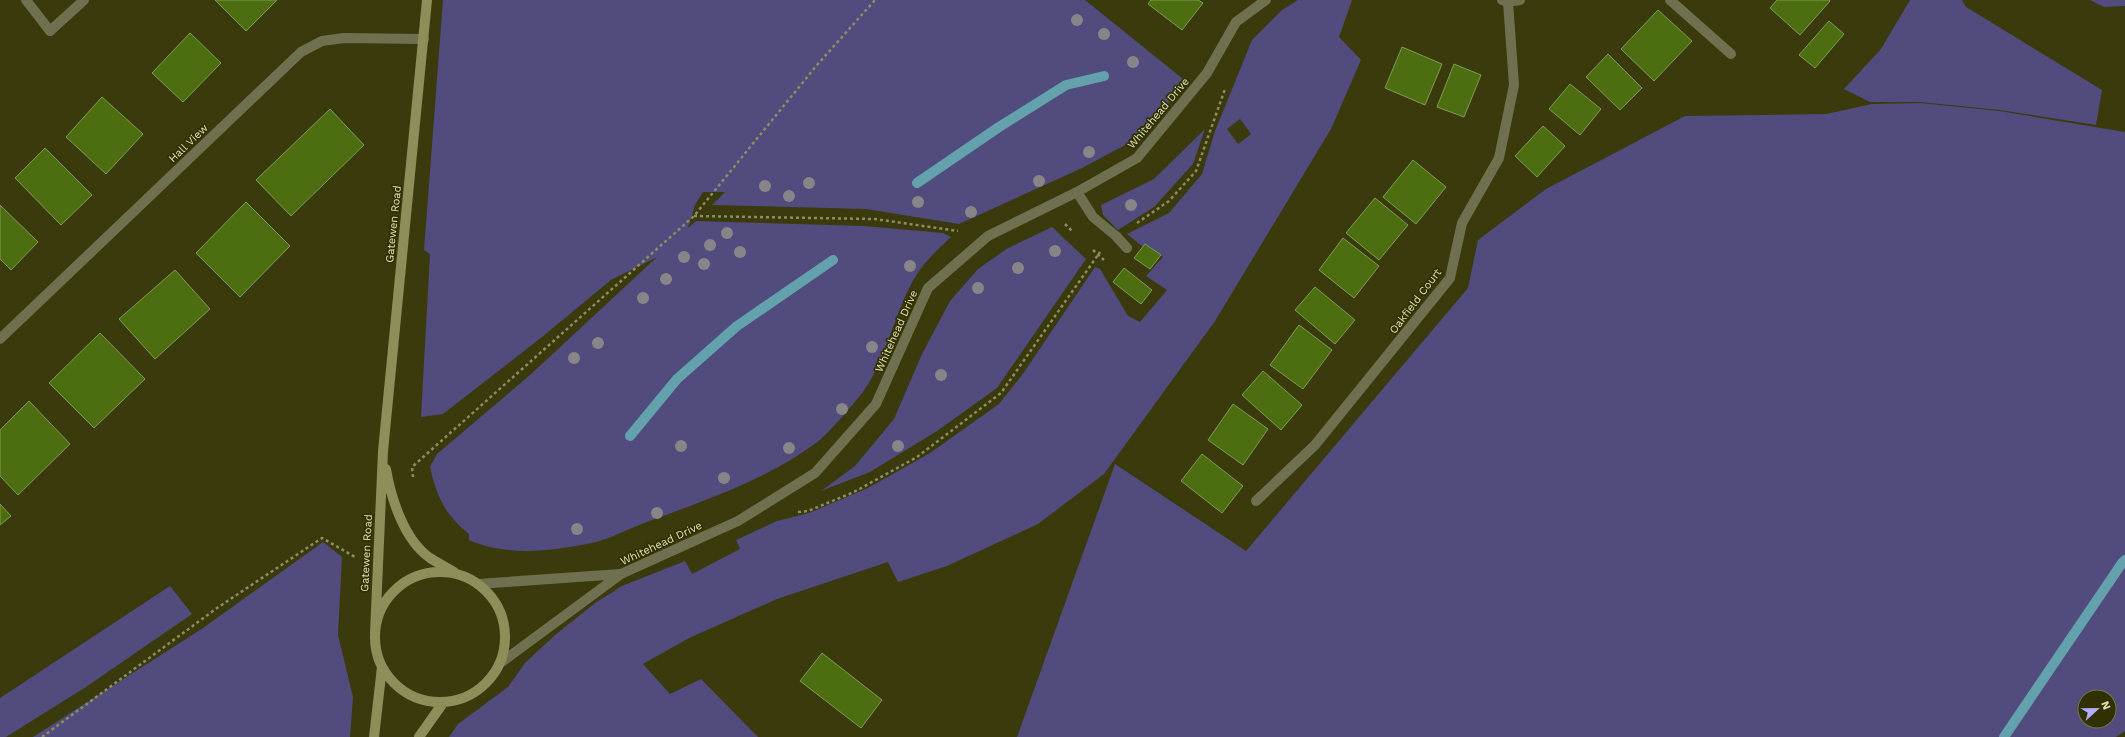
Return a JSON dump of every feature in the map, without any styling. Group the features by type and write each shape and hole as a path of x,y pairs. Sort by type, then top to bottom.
{"main road":[{"name":"Gatewen Road","path":"383,451 390,494 409,534 429,557 478,584 494,600 503,620 505,643 500,664 490,679 477,691 461,699 443,703 425,701 407,694 393,682 382,667 376,651 374,633 383,451 427,0"},
{"name":"Gatewen Road","path":"374,633 379,614 388,597 402,583 420,575 439,571 458,574"},
{"name":"Gatewen Road","path":"374,737 382,667"},
{"path":"418,737 443,703"}],"street":[{"path":"26,0 50,31 84,0"},
{"name":"Whitehead Drive","path":"500,664 621,574 738,521 815,473 876,404 928,288 988,236 1077,192 1137,158 1207,73 1236,22 1266,0"},
{"path":"1505,1 1520,0"},
{"path":"1670,0 1731,54"},
{"name":"Oakfield Court","path":"1256,500 1315,445 1450,278 1462,223 1499,158 1514,85 1505,1"},
{"name":"Hall View","path":"0,339 301,52 322,41 344,38 424,39"},
{"path":"1077,192 1093,218 1116,236 1127,248"},
{"name":"Whitehead Drive","path":"478,584 621,574"}],"path":[{"path":"414,480 412,467 694,216 817,65 875,0"},
{"path":"793,513 808,511 854,492 917,456 1001,392 1098,254 1116,236 1149,216 1169,201 1196,171 1226,86 1207,73"},
{"path":"694,216 875,219 988,236"},
{"path":"42,737 217,608 322,538 377,570"}],"shaded area":[{"path":"443,0 1085,0 1183,79 1159,119 1129,143 1082,168 959,224 866,209 712,205 725,192 703,192 695,205 688,228 696,221 864,226 943,233 951,237 926,262 914,279 900,308 883,355 868,384 838,421 816,443 777,468 735,488 640,524 606,539 592,543 546,550 515,551 499,549 469,540 469,534 454,520 443,505 430,467 437,454 530,375 657,257 611,280 542,337 443,414 421,417 430,254 424,250"},
{"path":"1298,0 1352,0 1339,37 1361,60 1331,129 1215,321 1104,474 1038,524 947,566 898,582 888,562 777,599 689,638 643,664 670,694 701,679 758,737 449,737 458,724 508,687 525,663 555,635 595,603 622,586 685,561 692,574 740,549 736,540 777,521 809,513 868,488 930,453 999,404 1022,375 1095,267 1100,269 1128,316 1140,322 1167,290 1146,276 1163,257 1145,244 1143,247 1127,234 1169,213 1202,174 1215,131 1252,40 1282,10","holes":["1240,119 1251,134 1238,144 1227,129"]},
{"path":"1910,0 1962,0 1966,7 2102,90 2096,125 2000,110 1920,102 1870,102 1844,89 1881,49"},
{"path":"2090,0 2125,0 2125,6 2104,7"},
{"path":"1920,103 2000,111 2125,132 2125,731 2116,737 1017,737 1115,464 1246,551 1468,288 1478,240 1546,189 1685,116 1826,114 1872,104"},
{"path":"1205,129 1193,164 1154,207 1118,230 1103,215 1101,205 1154,179"},
{"path":"1052,227 1086,259 997,388 937,431 870,472 821,491 855,466 894,419 922,354 950,301 978,269 1008,248"},
{"path":"323,542 342,557 338,635 353,697 350,737 33,737 203,628"},
{"path":"170,586 192,614 86,687 6,737 0,737 0,698"}],"building":[{"path":"215,0 277,0 246,31"},
{"path":"1151,0 1198,0 1203,3 1182,30 1148,4"},
{"path":"1777,0 1830,1 1800,35 1770,8"},
{"path":"1658,10 1692,41 1654,81 1621,49"},
{"path":"1829,21 1844,34 1815,68 1799,55"},
{"path":"190,33 221,63 183,102 152,73"},
{"path":"1402,47 1442,64 1425,105 1385,88"},
{"path":"1608,54 1642,88 1620,110 1586,77"},
{"path":"1454,64 1481,75 1464,117 1437,107"},
{"path":"1570,84 1601,109 1580,135 1549,109"},
{"path":"102,97 143,134 106,174 66,137"},
{"path":"330,109 364,145 291,216 256,180"},
{"path":"1543,126 1565,146 1537,177 1515,156"},
{"path":"45,148 92,195 61,225 15,178"},
{"path":"1413,160 1446,187 1416,224 1383,197"},
{"path":"1375,198 1408,225 1379,260 1346,233"},
{"path":"246,202 290,246 240,297 196,253"},
{"path":"0,205 38,242 11,270 0,259"},
{"path":"1343,238 1379,266 1354,298 1319,270"},
{"path":"1145,244 1161,255 1150,269 1134,258"},
{"path":"1124,268 1152,290 1141,304 1113,282"},
{"path":"175,270 210,309 155,359 119,319"},
{"path":"1315,287 1355,320 1335,344 1295,310"},
{"path":"1299,325 1332,350 1303,389 1270,365"},
{"path":"100,333 145,379 94,428 49,383"},
{"path":"1263,371 1302,405 1281,430 1242,395"},
{"path":"29,401 70,444 18,495 0,476 0,430"},
{"path":"1233,404 1268,429 1243,465 1208,440"},
{"path":"1202,454 1243,486 1222,513 1181,481"},
{"path":"0,504 11,516 0,525"},
{"path":"822,653 882,700 861,728 800,681"}],"waterway":[{"path":"917,183 999,127 1066,85 1104,76"},
{"path":"630,436 677,379 737,326 833,260"},
{"path":"2004,737 2125,560"}]}
